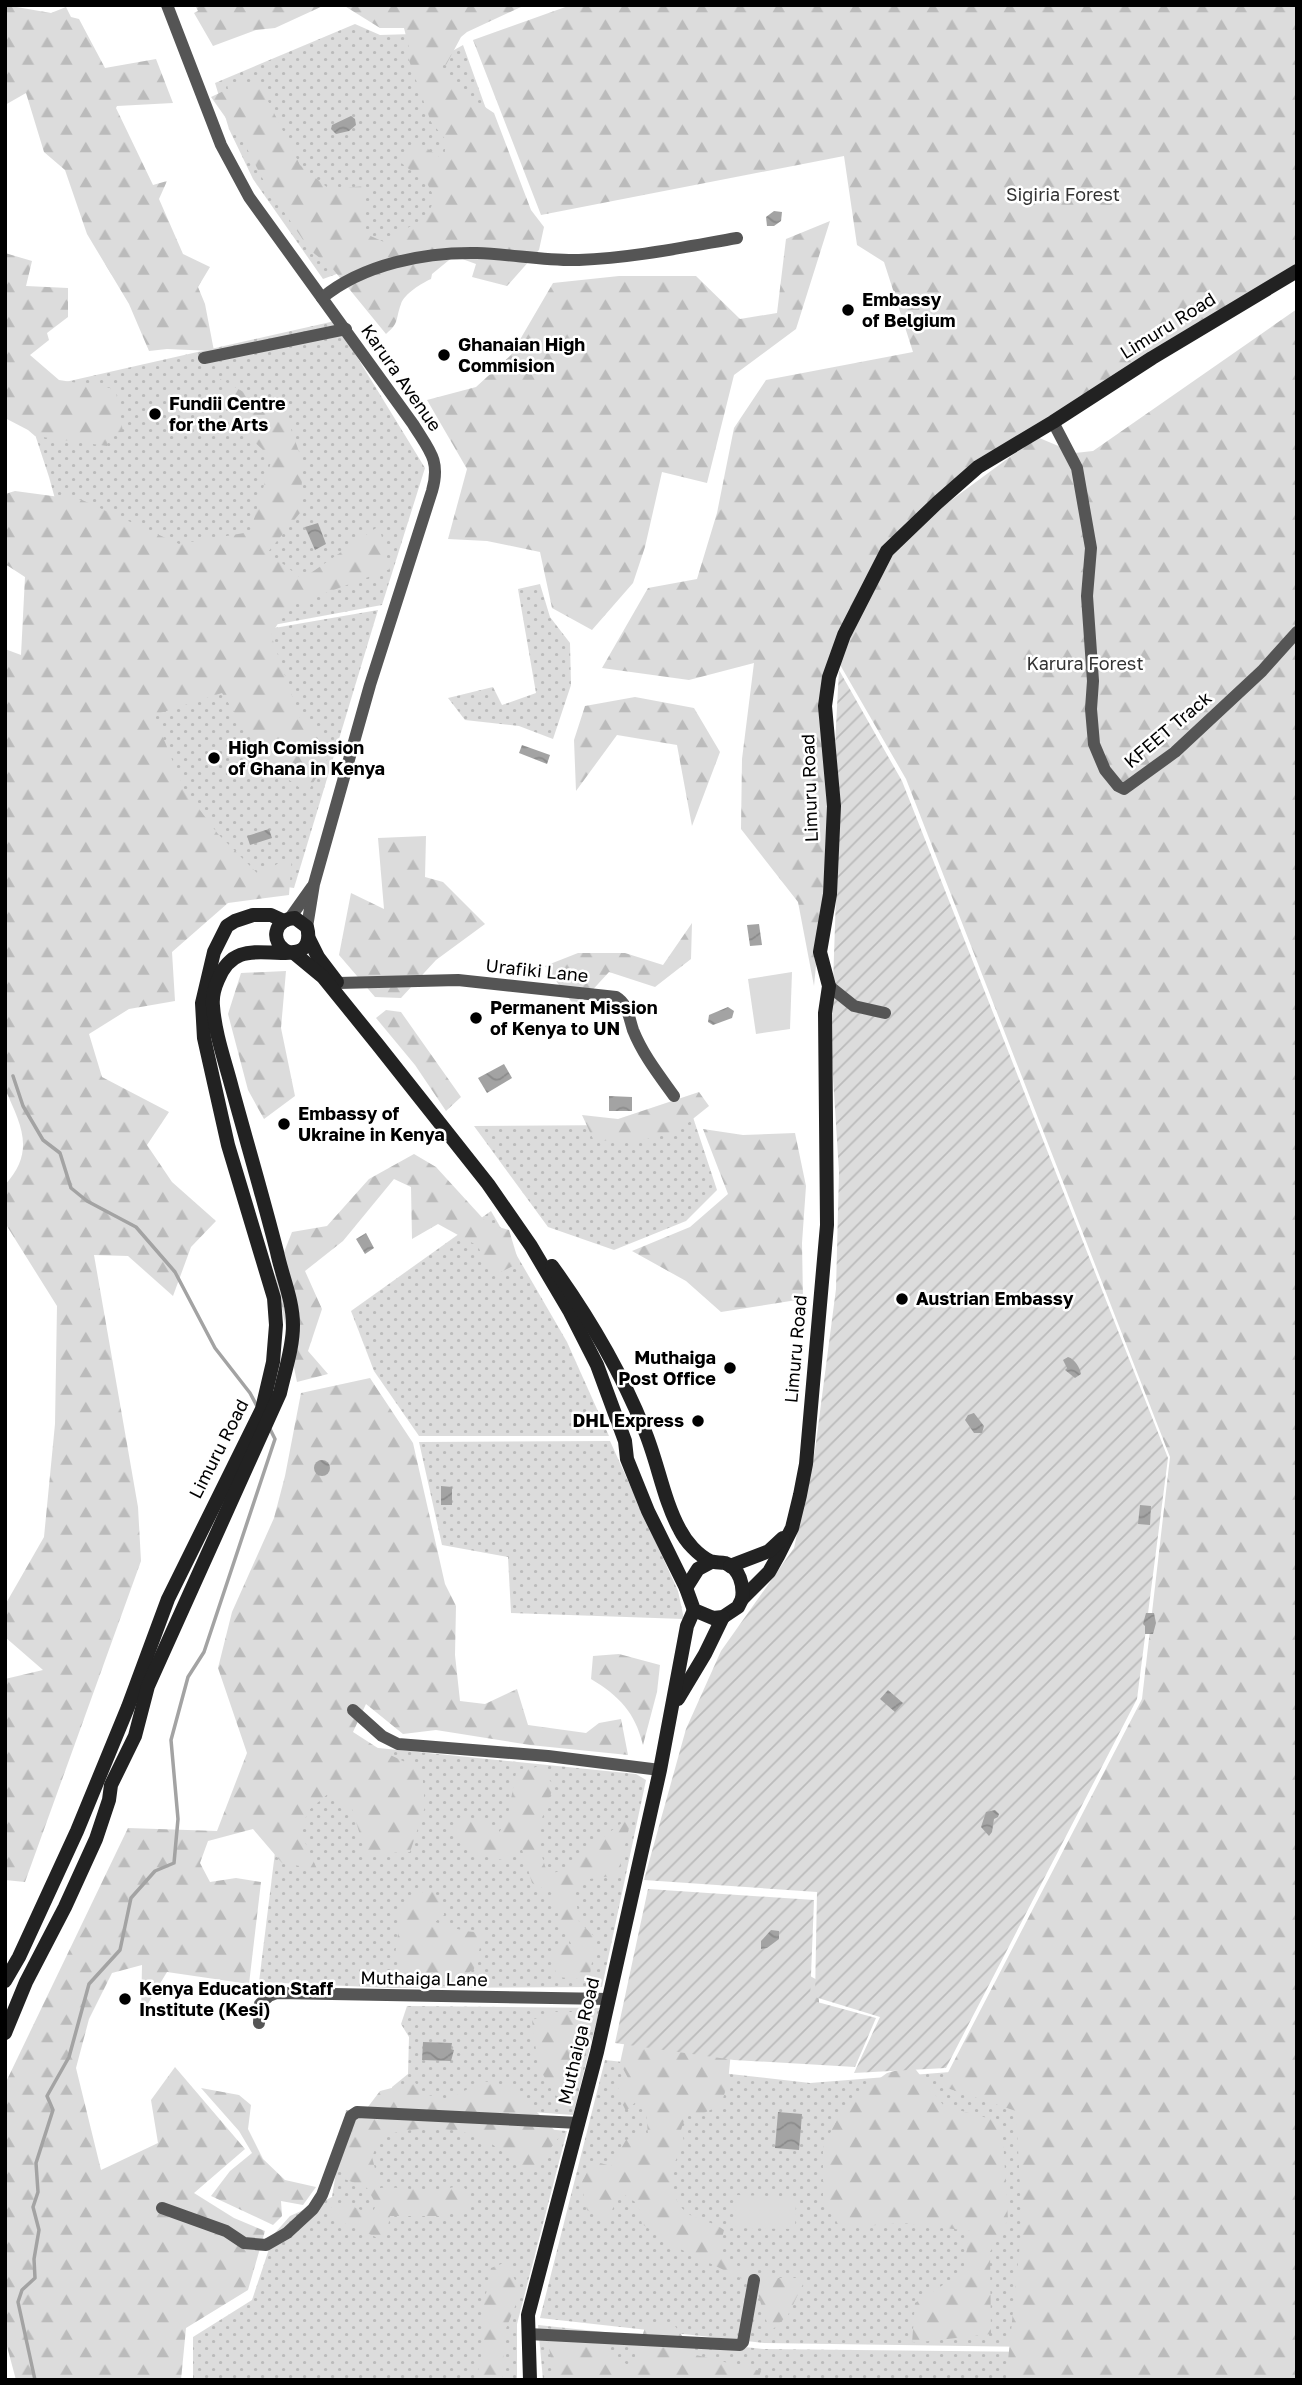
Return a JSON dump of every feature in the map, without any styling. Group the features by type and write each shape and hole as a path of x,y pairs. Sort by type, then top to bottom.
{"main road":[{"name":"Limuru Road","path":"723,1617 738,1607 742,1599 769,1572 791,1529 806,1464 827,1225 825,1025 829,986 820,952 830,894 834,806 825,706 829,677 844,635 887,551 978,467 1297,271"},
{"name":"Limuru Road","path":"266,1415 276,1325 274,1298 228,1146 204,1038 202,1003 214,952 227,926 253,915 271,915 287,919"},
{"path":"723,1617 713,1618 694,1610 648,1511 627,1458 625,1441 597,1365 531,1246 488,1184 323,977 291,952 278,946 276,929 287,919 300,920 318,957 495,1184 573,1296 619,1375 645,1430 667,1501 681,1532 700,1554 711,1562 730,1566 769,1551 791,1529"},
{"path":"5,2033 26,1982 96,1839 111,1785 135,1736 148,1686 255,1436 281,1393 293,1324 290,1303 216,1028 212,998 221,971 233,959 256,951 291,952 304,948 308,933"},
{"name":"Limuru Road","path":"5,1981 19,1957 77,1832 168,1599 255,1436"},
{"path":"686,1588 698,1569 711,1562"},
{"path":"730,1566 742,1581 742,1599"},
{"name":"Muthaiga Road","path":"530,2380 528,2315 610,1998 673,1711 687,1626 694,1610"},
{"name":"Muthaiga Road","path":"673,1711 723,1617"}],"street":[{"name":"Karura Avenue","path":"167,5 221,145 249,197 413,424 432,454 437,475 370,685 314,884 308,933"},
{"path":"321,298 338,284 385,266 448,253 576,260 737,238"},
{"path":"204,358 346,329"},
{"name":"KFEET Track","path":"1053,422 1077,468 1091,548 1087,596 1094,744 1105,770 1118,786 1124,789 1175,752 1262,671 1297,632"},
{"name":"Karura Avenue","path":"287,919 314,884"},
{"name":"Urafiki Lane","path":"338,983 458,981 616,998 621,1000 627,1009 646,1055 674,1096"},
{"path":"829,986 854,1006 886,1013"},
{"path":"353,1710 382,1736 398,1744 548,1756 660,1770"},
{"name":"Muthaiga Lane","path":"259,2023 260,2004 277,1993 610,1998"},
{"path":"162,2208 226,2231 244,2243 266,2245 286,2233 313,2209 325,2188 351,2116 358,2112 579,2123"},
{"path":"528,2334 740,2345 743,2342 754,2280"}],"green space":[{"path":"5,5 51,13 66,7 71,17 79,19 105,68 156,59 173,103 116,108 153,185 167,181 159,199 183,254 210,267 198,287 205,304 214,351 149,351 129,304 87,234 65,170 44,152 26,93 5,105"},
{"path":"195,5 325,5 275,28 256,30 213,46 194,13 198,11"},
{"path":"343,5 521,7 467,32 461,37 446,65 438,65 459,90 494,113 531,210 544,227 539,250 507,286 472,277 476,264 454,256 432,274 431,279 406,296 395,323 386,334 332,268 310,250 267,187 245,145 211,97 228,89 227,84 251,84 268,90 266,97 300,165 329,189 366,186 364,233 384,242 426,217 435,199 427,183 400,162 419,143 444,160 446,140 431,122 406,52 410,52 404,28 380,28"},
{"name":"Karura Forest","path":"571,5 1297,5 1297,273 1036,435 961,485 891,552 942,507 1037,437 1075,453 1093,451 1297,309 1297,2380 1006,2380 1022,2224 1016,2111 941,2086 1142,1699 1170,1457 906,779 839,663 860,606 887,560 839,639 823,739 829,831 814,986 798,902 741,829 742,759 754,663 689,680 602,668 648,588 697,579 717,513 734,428 766,380 913,352 884,262 857,245 844,156 541,215 473,40"},
{"path":"355,24 380,35 413,34 447,54 463,45 534,242 405,249 323,279 253,179 229,129 215,83"},
{"path":"830,221 796,329 734,375 707,483 662,472 645,547 633,583 592,630 552,608 540,552 487,541 448,539 467,469 427,400 476,387 511,355 553,283 619,276 696,276 740,319 777,313 786,239"},
{"path":"5,253 32,261 26,286 68,288 68,317 47,333 49,340 30,355 59,380 110,388 110,391 116,392 123,432 108,434 107,446 35,436 5,418"},
{"path":"335,321 425,468 382,605 99,657 49,477 21,392"},
{"path":"220,379 286,415 303,463 300,513 268,552 302,579 379,526 390,569 288,607 271,635 300,719 336,745 307,793 267,764 222,693 154,715 184,789 218,834 259,875 292,855 289,895 228,903 172,952 175,1001 129,1009 89,1034 102,1077 169,1112 147,1145 172,1182 216,1221 191,1247 173,1296 128,1256 94,1255 138,1507 141,1561 25,1882 5,1880 5,1679 43,1670 5,1637 5,1605 44,1537 55,1424 57,1306 5,1223 5,1185 15,1173 20,1161 23,1138 5,1089 5,649 21,655 25,577 5,564 5,494 15,491 82,500 179,544 250,532 271,462 262,449 234,424"},
{"path":"540,584 550,617 570,643 571,685 553,739 519,726 465,720 448,698 493,687 502,705 536,693 518,589"},
{"path":"378,610 294,888 131,865 100,658"},
{"path":"839,670 902,781 1168,1458 1137,1699 946,2068 854,2073 880,2017 815,1997 817,1892 644,1880 686,1729 721,1651 794,1548 815,1450 836,1289 839,1172 831,1045 839,806 835,745"},
{"path":"635,697 694,708 720,752 692,826 677,745 617,735 576,791 574,740 585,706"},
{"path":"426,836 425,877 443,882 485,924 436,960 401,998 375,997 339,955 351,893 384,909 378,838"},
{"path":"692,923 691,959 655,987 609,972 576,1008 545,966 578,953 625,953 663,965"},
{"path":"286,971 281,1028 295,1096 264,1119 248,1090 228,1014 241,973"},
{"path":"792,972 790,1029 756,1034 748,979"},
{"path":"386,1010 401,1012 461,1097 446,1111 415,1065 376,1018"},
{"path":"699,1092 709,1106 679,1130 647,1139 594,1141 582,1115 618,1119"},
{"path":"688,1102 717,1190 686,1221 614,1250 548,1227 474,1126 629,1125"},
{"path":"703,1129 743,1135 795,1133 806,1186 802,1243 803,1299 721,1312 686,1281 632,1251 690,1227 728,1194"},
{"path":"414,1154 436,1167 488,1224 509,1230 519,1263 491,1277 478,1246 438,1224 412,1239 411,1187 394,1179 343,1241 305,1271 322,1309 308,1351 328,1374 297,1382 275,1275 292,1232 327,1226 369,1179"},
{"path":"491,1211 567,1342 609,1436 419,1436 374,1371 351,1311"},
{"path":"370,1378 413,1443 445,1584 456,1606 455,1655 460,1701 485,1704 517,1689 528,1725 586,1733 599,1723 621,1719 628,1755 530,1745 436,1730 403,1734 366,1704 353,1732 384,1752 422,1770 425,1807 410,1852 366,1854 352,1809 329,1793 309,1810 300,1831 317,1869 282,1863 253,1829 208,1841 200,1863 210,1882 236,1878 261,1882 249,1984 167,1972 141,2015 142,1965 112,1973 89,2019 76,2068 101,2170 158,2143 151,2100 175,2067 245,2149 194,2193 234,2218 265,2231 248,2290 186,2328 181,2380 16,2380 5,2339 5,2084 128,1828 217,1831 247,1753 218,1668 232,1612 274,1518 301,1393"},
{"path":"610,1441 678,1591 684,1619 511,1613 508,1557 442,1545 419,1442"},
{"path":"619,1654 660,1665 657,1692 643,1745 640,1733 624,1706 591,1679 593,1656"},
{"path":"289,1739 636,1774 646,1780 602,1987 392,1988 259,1982"},
{"path":"539,1766 554,1786 542,1820 539,1839 548,1874 569,1869 598,1841 632,1815 618,1875 589,1879 575,1890 579,1922 596,1938 589,1980 557,1977 550,1952 559,1945 571,1944 552,1893 532,1883 521,1846 502,1860 467,1850 454,1834 455,1822 479,1817 498,1834 507,1820 516,1773"},
{"path":"431,1889 443,1902 444,1915 435,1922 464,1931 484,1933 474,1969 448,1986 402,1976 395,1955 402,1906 415,1895"},
{"path":"648,1889 814,1900 810,2000 876,2018 855,2067 734,2060 615,2043"},
{"path":"803,1972 819,1981 819,2017 731,2052 728,2082 721,2105 704,2113 686,2115 681,2130 685,2145 674,2165 672,2180 678,2202 687,2213 724,2230 718,2253 724,2261 773,2278 806,2278 788,2315 770,2332 755,2285 678,2248 642,2224 638,2204 619,2191 608,2222 587,2210 581,2184 593,2161 611,2166 626,2140 648,2134 646,2113 638,2100 626,2111 616,2091 628,2078 620,2063 627,2031"},
{"path":"407,2006 600,2008 573,2115 392,2102 392,2087 408,2074 409,2037 401,2024"},
{"path":"554,2012 595,2012 571,2104 555,2095 538,2066 532,2020"},
{"path":"605,2060 810,2083 1014,2067 1036,2347 764,2343 540,2318"},
{"path":"913,2066 944,2106 1002,2122 1008,2220 990,2252 991,2334 912,2343 915,2303 963,2272 970,2231 903,2223 840,2228 823,2196 823,2146 847,2102 887,2073"},
{"path":"482,2081 512,2086 560,2136 530,2175 487,2141 462,2132 420,2129 393,2133 380,2137 372,2157 380,2188 429,2191 462,2184 475,2205 444,2216 390,2216 385,2242 323,2211 343,2202 372,2215 376,2204 367,2188 342,2178 346,2144 358,2120 380,2091 415,2082 421,2094 450,2099"},
{"path":"201,2088 239,2095 251,2105 248,2129 263,2159 285,2180 316,2187 303,2205 281,2201 282,2216 273,2225 211,2196 230,2171 252,2153 239,2131"},
{"path":"346,2110 567,2131 517,2324 517,2380 193,2380 193,2337 252,2300 274,2234 290,2216 332,2197"},
{"path":"736,2195 796,2197 795,2229 735,2228"},
{"path":"506,2262 521,2292 505,2331 502,2380 476,2380 484,2344 484,2304 491,2268"},
{"path":"647,2322 675,2326 696,2355 761,2371 758,2380 554,2380 546,2328 592,2336 631,2368"},
{"path":"538,2325 763,2349 1037,2352 1030,2380 543,2380"}],"water":[{"path":"351,116 356,125 349,131 336,134 331,129 332,125"},
{"path":"774,211 782,212 781,221 774,226 767,226 766,217"},
{"path":"318,523 326,544 315,550 305,527"},
{"path":"522,745 550,755 547,764 519,753"},
{"path":"269,829 272,838 250,845 247,836"},
{"path":"759,924 762,945 750,946 747,925"},
{"path":"728,1007 734,1011 732,1018 713,1025 708,1022 709,1015"},
{"path":"504,1064 512,1078 487,1093 478,1078"},
{"path":"609,1096 632,1097 632,1111 609,1111"},
{"path":"366,1233 374,1248 365,1254 356,1239"},
{"path":"1068,1357 1075,1362 1081,1374 1075,1378 1065,1370 1067,1368 1063,1360"},
{"path":"974,1413 984,1426 982,1433 974,1433 965,1420 968,1415"},
{"path":"319,1460 325,1460 330,1468 328,1474 319,1476 314,1471 314,1465"},
{"path":"441,1486 452,1487 452,1505 441,1505"},
{"path":"1140,1505 1151,1506 1150,1525 1138,1524"},
{"path":"1146,1613 1154,1613 1156,1623 1153,1634 1145,1634 1143,1624"},
{"path":"888,1690 903,1703 895,1712 880,1699"},
{"path":"995,1810 999,1814 994,1819 989,1836 981,1827 986,1812"},
{"path":"771,1930 779,1931 779,1939 761,1949 761,1941"},
{"path":"423,2042 452,2043 451,2049 454,2050 451,2061 422,2060"},
{"path":"778,2112 802,2114 799,2150 775,2148"}],"waterway":[{"path":"13,1076 23,1106 43,1140 60,1153 71,1188 87,1201 136,1227 175,1272 215,1348 250,1393 258,1408"},
{"path":"35,2380 18,2302 22,2290 35,2278 34,2259 39,2230 33,2207 38,2192 36,2163 53,2110 47,2096 69,2057 89,1984 120,1950 131,1898 155,1871 174,1863 178,1819 171,1740 188,1677 204,1652 275,1439 269,1427"}],"place":[{"name":"Embassy of Belgium","path":"848,310"},
{"name":"Ghanaian High Commision","path":"444,355"},
{"name":"Fundii Centre for the Arts","path":"155,414"},
{"name":"High Comission of Ghana in Kenya","path":"214,758"},
{"name":"Permanent Mission of Kenya to UN","path":"476,1018"},
{"name":"Embassy of Ukraine in Kenya","path":"284,1124"},
{"name":"Austrian Embassy","path":"902,1299"},
{"name":"Muthaiga Post Office","path":"730,1368"},
{"name":"DHL Express","path":"698,1421"},
{"name":"Kenya Education Staff Institute (Kesi)","path":"125,1999"}],"park label":[{"name":"Sigiria Forest","path":"1063,195"}]}
